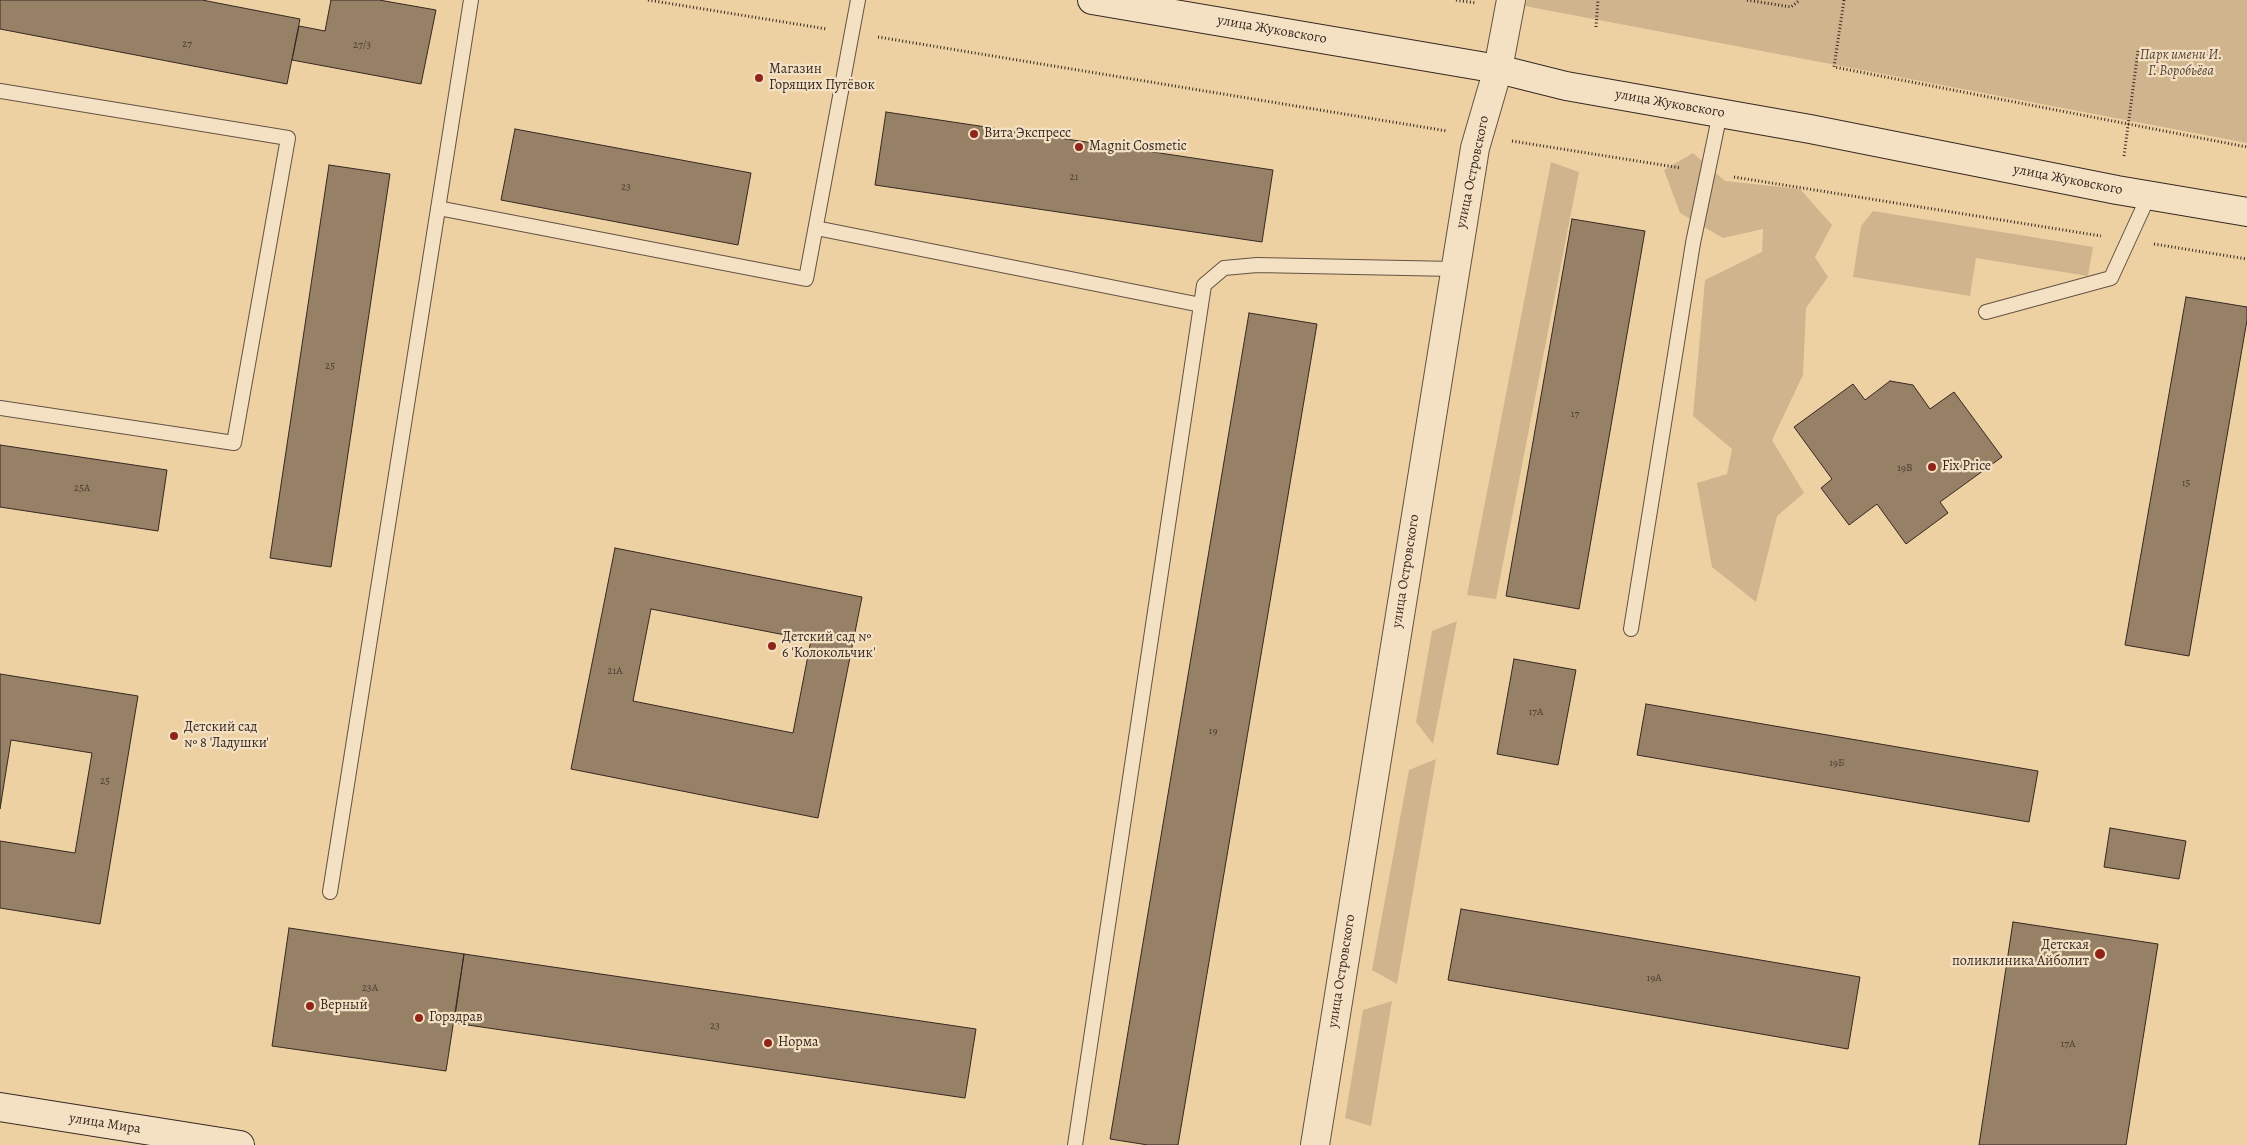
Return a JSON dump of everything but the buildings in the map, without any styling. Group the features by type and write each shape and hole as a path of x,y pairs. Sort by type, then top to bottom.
{"street":[{"name":"улица Жуковского","path":"1092,0 1498,69 1566,86 1720,112 2149,195 2247,212"},
{"name":"улица Островского","path":"1315,1145 1454,269 1475,148 1498,69 1511,0"},
{"name":"улица Мира","path":"0,1107 240,1145"}],"lane":[{"path":"330,892 471,0"},
{"path":"438,208 806,279 858,0"},
{"path":"0,92 288,138 234,443 0,408"},
{"path":"1631,629 1692,243 1720,112"},
{"path":"1986,312 2111,278 2149,195"},
{"path":"816,228 1201,306"},
{"path":"1075,1145 1204,285 1224,268 1257,265 1454,269"}],"path":[{"path":"1456,0 1476,3"},
{"path":"1596,27 1598,0"},
{"path":"1747,0 1791,7 1800,0"},
{"path":"1774,5 1775,0"},
{"path":"1844,0 1834,67 2247,147"},
{"path":"2124,156 2138,51"}],"green space":[{"name":"Парк имени И. Г. Воробьёва","path":"1527,0 2247,0 2247,143 1525,6"},
{"path":"1693,153 1725,181 1800,189 1832,225 1815,257 1828,277 1806,308 1803,375 1772,440 1804,493 1777,516 1756,602 1712,567 1697,483 1727,474 1732,449 1693,416 1705,280 1762,252 1763,229 1723,238 1680,213 1664,170"},
{"path":"1551,162 1579,172 1496,599 1467,595"},
{"path":"1873,211 2093,247 2088,276 1976,258 1970,296 1853,277 1861,226"},
{"path":"1457,621 1433,744 1416,722 1432,631"},
{"path":"1436,759 1397,984 1372,970 1409,770"},
{"path":"1392,1001 1371,1126 1345,1118 1363,1010"}],"place":[{"name":"Магазин Горящих Путёвок","path":"759,78"},
{"name":"Вита Экспресс","path":"974,134"},
{"name":"Magnit Cosmetic","path":"1079,147"},
{"name":"Fix Price","path":"1932,467"},
{"name":"Детский сад № 6 'Колокольчик'","path":"772,646"},
{"name":"Детский сад № 8 'Ладушки'","path":"174,736"},
{"name":"Детская поликлиника Айболит","path":"2100,954"},
{"name":"Верный","path":"310,1006"},
{"name":"Горздрав","path":"419,1018"},
{"name":"Норма","path":"768,1043"}]}
